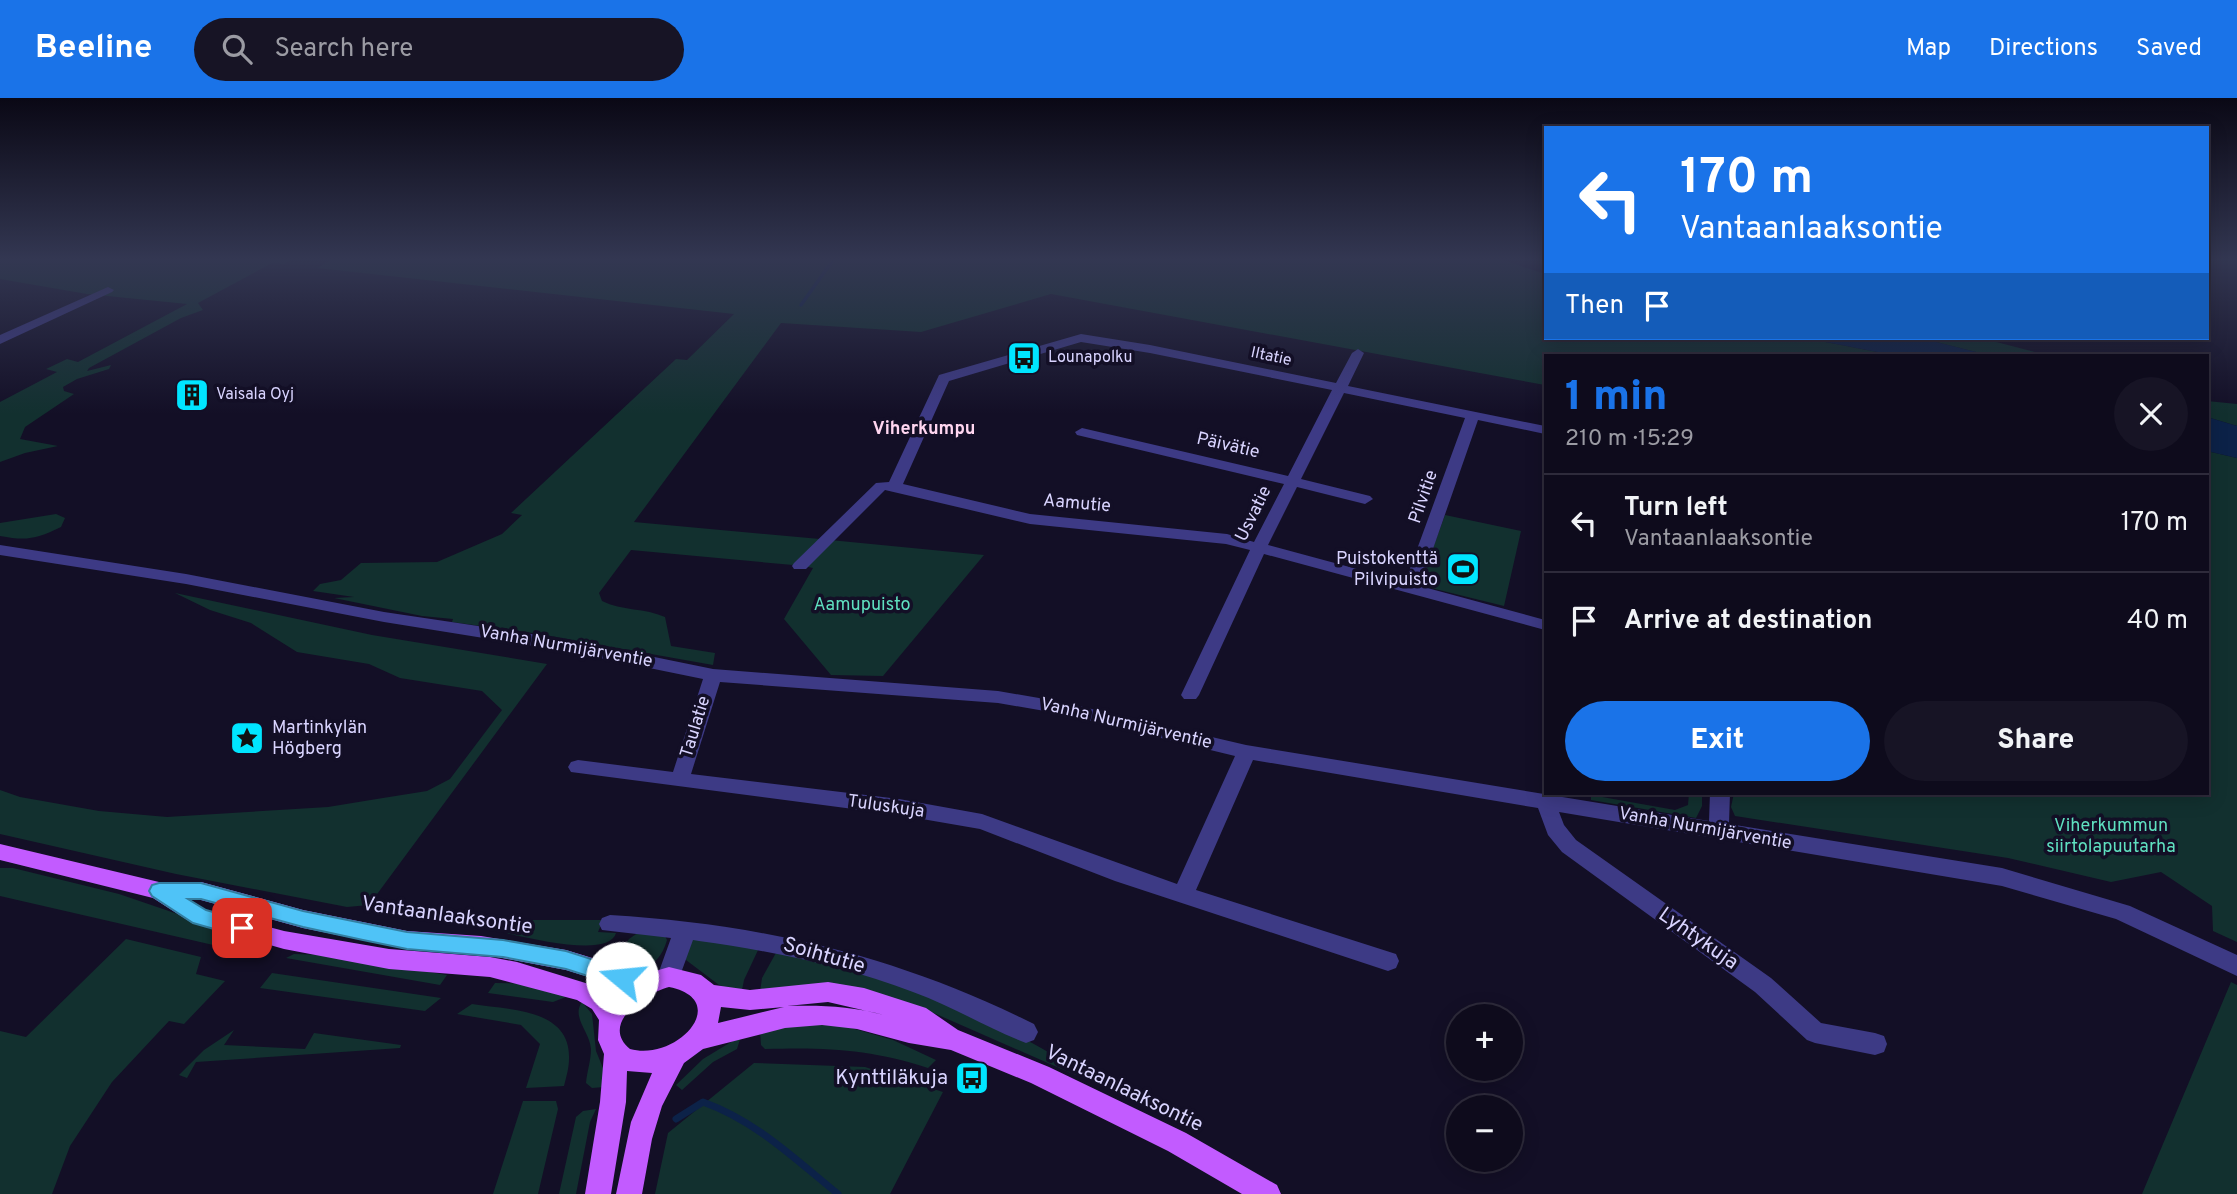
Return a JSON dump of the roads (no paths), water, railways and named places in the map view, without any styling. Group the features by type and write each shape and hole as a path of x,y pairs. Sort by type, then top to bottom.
{"main road":[{"name":"Vantaanlaaksontie","path":"0,852 159,891 201,891 303,919 407,940 481,944 556,958 644,984"},
{"name":"Vantaanlaaksontie","path":"159,891 200,917 284,940 389,959 490,967 540,978 584,992 600,1002 611,1018"},
{"path":"629,1194 643,1116 663,1074 676,1056 698,1039 710,1017 708,995 693,980 669,977 644,984 624,999 611,1018 608,1031 616,1052 627,1060 642,1064 676,1056"},
{"name":"Vantaanlaaksontie","path":"708,995 750,1000 828,992 863,998 918,1015 952,1039 1040,1075 1139,1124 1268,1194"},
{"name":"Vantaanlaaksontie","path":"698,1039 785,1017 822,1015 858,1018 909,1032 952,1039"},
{"path":"597,1194 613,1102 616,1052"}],"street":[{"path":"0,340 62,311"},
{"name":"Iltatie","path":"894,486 944,378 1071,339 1099,339 1544,430"},
{"name":"Usvatie","path":"1190,695 1259,547 1358,353"},
{"name":"Pilvitie","path":"1411,588 1472,417"},
{"name":"Päivätie","path":"1082,432 1365,499"},
{"path":"800,566 881,486 894,486"},
{"name":"Aamutie","path":"894,486 1030,519 1208,536 1259,547 1544,625"},
{"name":"Vanha Nurmijärventie","path":"0,550 186,579 384,617 571,646 713,675 998,697 1062,708 1246,752 2002,877 2123,912 2237,966"},
{"name":"Taulatie","path":"680,779 713,675"},
{"path":"1183,894 1241,769 1246,752"},
{"name":"Tuluskuja","path":"578,767 899,807 982,822 1099,866 1388,961"},
{"path":"1719,832 1720,795"},
{"name":"Lyhtykuja","path":"1545,801 1555,829 1569,846 1763,985 1815,1032 1875,1044"},
{"name":"Soihtutie","path":"610,924 730,934 828,956 959,999 1026,1031"},
{"path":"669,977 685,931"}],"water":[{"path":"1815,340 1928,340 1984,354 1888,354"},
{"path":"2209,418 2237,426 2237,458 2209,451"}],"waterway":[{"path":"676,1119 703,1102 722,1110 758,1130 838,1194"}],"place":[{"name":"Lounapolku","path":"1024,358"},
{"name":"Vaisala Oyj","path":"192,395"},
{"name":"Puistokenttä Pilvipuisto","path":"1463,569"},
{"name":"Martinkylän Högberg","path":"247,738"},
{"name":"Kynttiläkuja","path":"972,1078"}],"district":[{"name":"Viherkumpu","path":"924,429"}],"park label":[{"name":"Aamupuisto","path":"862,605"},
{"name":"Viherkummun siirtolapuutarha","path":"2111,836"}]}
